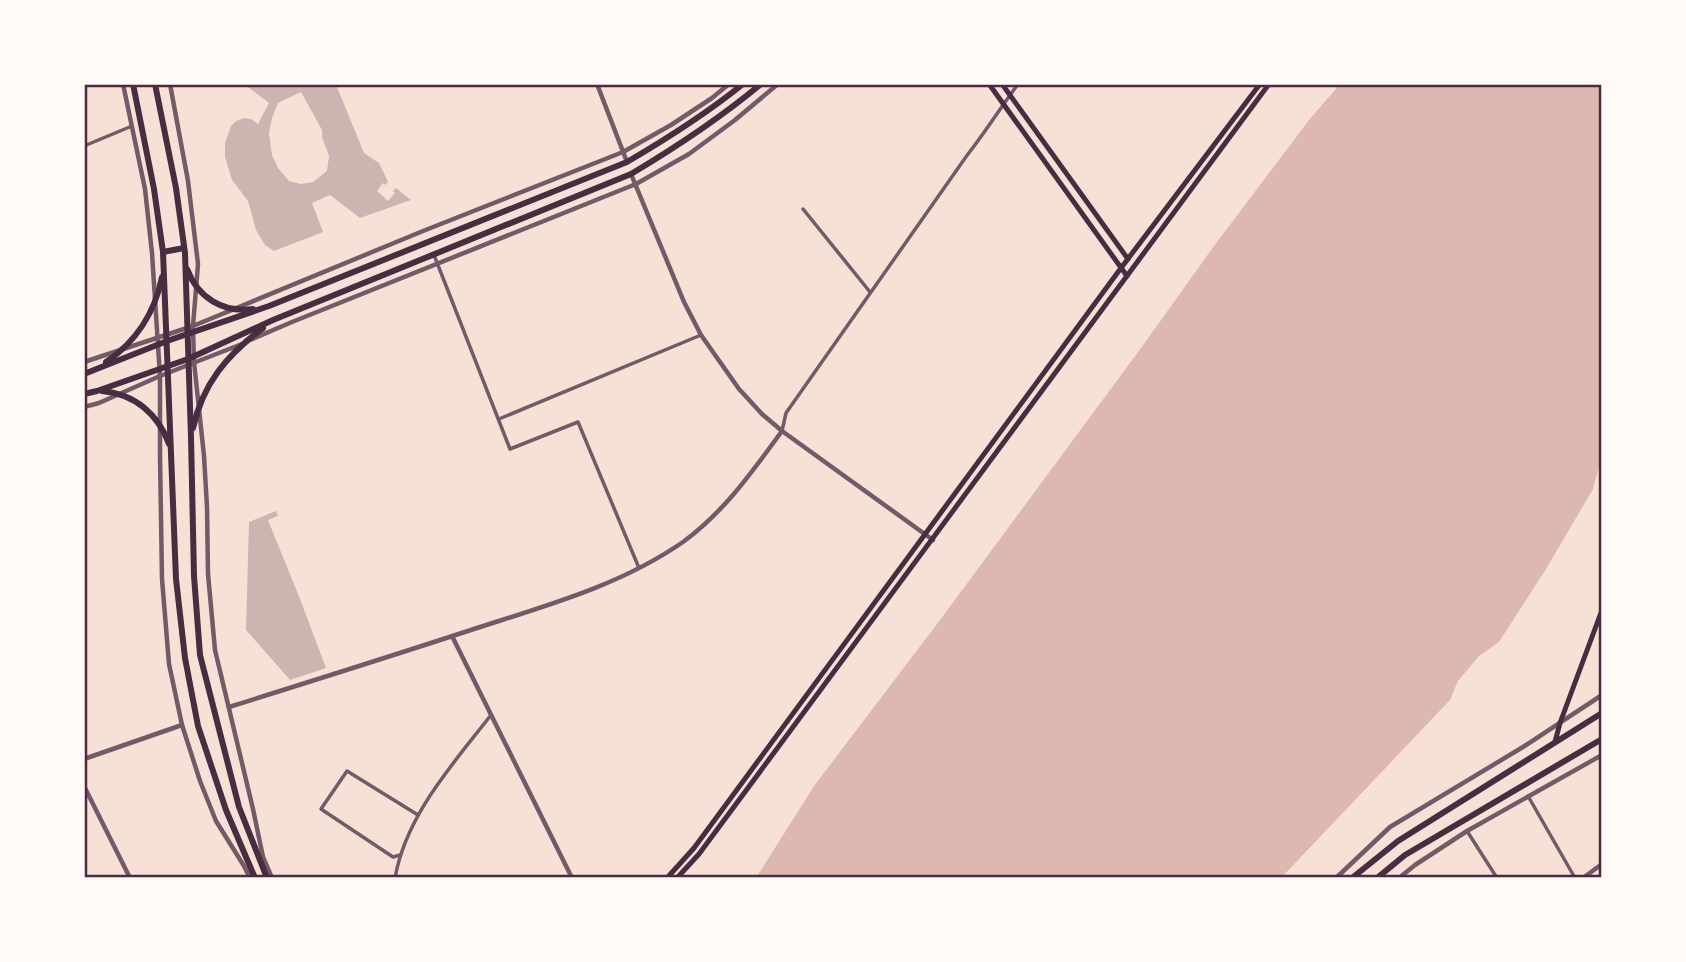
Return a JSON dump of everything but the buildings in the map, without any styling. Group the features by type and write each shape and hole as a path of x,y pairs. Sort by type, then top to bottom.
{"main road":[{"path":"133,84 154,189 163,255 176,579 185,658 198,726 226,810 253,878"},
{"path":"155,84 176,188 187,268 195,285 213,302 235,309 269,306"},
{"path":"86,373 157,342 269,306 627,162 676,133 743,84"},
{"path":"84,394 191,360 273,320 631,174 725,114 761,84"},
{"path":"989,84 1127,276"},
{"path":"1002,84 1135,267"},
{"path":"667,878 694,848 1259,84"},
{"path":"677,878 699,854 1269,84"},
{"path":"163,255 185,251"},
{"path":"185,251 191,330 194,576 200,655 239,807 267,878"},
{"path":"86,373 109,361 142,327 155,302 161,282 163,255"},
{"path":"191,437 199,409 214,377 242,344 273,320"},
{"path":"97,391 129,397 144,407 160,424 171,452"},
{"path":"1555,743 1602,610"},
{"path":"1352,878 1398,841 1602,715"},
{"path":"1377,878 1405,855 1602,738"}],"street":[{"path":"123,84 145,189 155,302 160,372 162,579 169,664 182,725 200,781 216,821 253,878"},
{"path":"170,84 188,181 198,264 191,330"},
{"path":"597,84 627,162"},
{"path":"191,330 423,231 623,152 671,125 729,84"},
{"path":"272,878 263,857 215,650 208,574 206,482 191,360 242,344 636,184 689,154 778,84"},
{"path":"229,707 569,598 639,568 683,542 710,520 741,486 782,431 786,413 1018,84"},
{"path":"84,146 132,126"},
{"path":"631,174 684,302 701,335 739,389 761,415 933,540"},
{"path":"803,209 870,292"},
{"path":"433,253 510,449 578,422 639,568"},
{"path":"499,419 701,335"},
{"path":"84,362 123,349 157,342"},
{"path":"84,407 119,394 160,372"},
{"path":"452,636 572,878"},
{"path":"1336,878 1390,827 1523,747 1602,695"},
{"path":"395,878 400,855 418,815 491,715"},
{"path":"84,759 182,725"},
{"path":"1399,878 1467,831 1602,755"},
{"path":"400,855 393,857 321,808 347,771 418,815"},
{"path":"84,786 130,878"},
{"path":"1528,796 1575,878"},
{"path":"1467,831 1497,878"},
{"path":"1583,878 1602,864"}],"shaded area":[{"path":"1340,84 1602,84 1602,455 1593,489 1499,642 1479,656 1458,681 1450,700 1281,878 756,878 814,786 940,620 1214,246 1309,120"}]}
